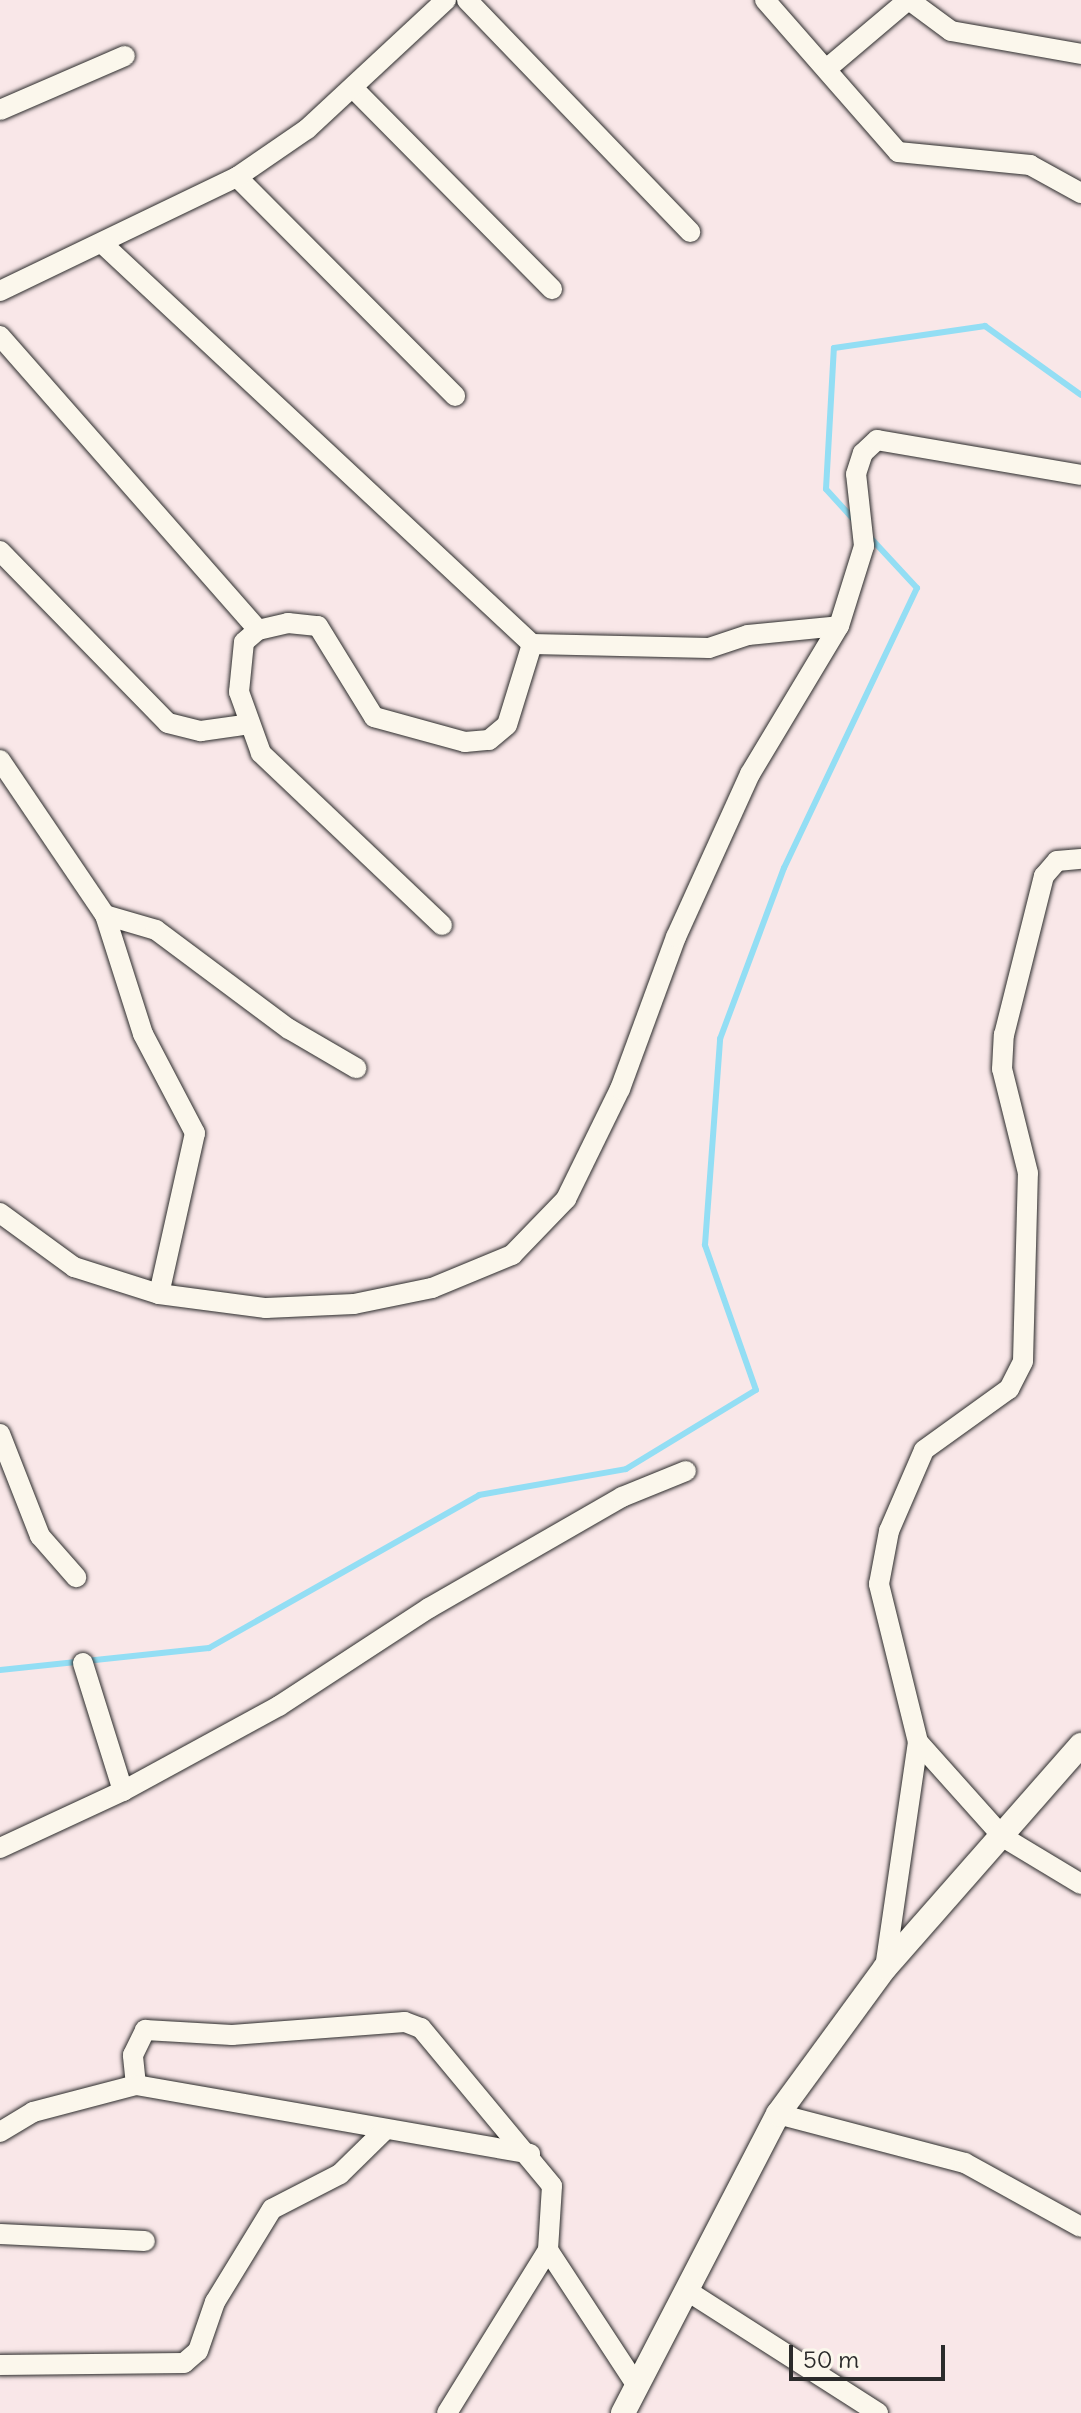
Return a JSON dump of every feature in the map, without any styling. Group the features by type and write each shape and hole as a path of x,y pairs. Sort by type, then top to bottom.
{"street":[{"path":"0,291 105,246 237,177 353,88 446,0"},
{"path":"467,0 690,232"},
{"path":"765,0 830,66 898,152 1030,165 1081,193"},
{"path":"830,66 909,0 951,31 1081,54"},
{"path":"0,110 125,56"},
{"path":"353,88 552,289"},
{"path":"237,177 455,396"},
{"path":"105,246 532,644 709,648 748,635 839,626"},
{"path":"0,336 258,630"},
{"path":"0,1213 74,1267 159,1294 266,1308 354,1304 432,1288 512,1255 566,1199 620,1089 676,937 750,774 839,626 864,546 856,474 877,440 1081,475"},
{"path":"0,551 168,723 201,731 250,724"},
{"path":"442,925 272,769 250,724 239,664 244,642 258,630 318,626 374,717 465,742 489,740 507,725 532,644"},
{"path":"0,760 105,915 143,1034 195,1133 159,1294"},
{"path":"885,1968 918,1742 879,1584 889,1531 924,1450 1009,1389 1023,1361 1028,1173 1002,1069 1004,1035 1044,876 1057,861 1081,859"},
{"path":"105,915 156,930 289,1029 356,1068"},
{"path":"0,1434 40,1536 76,1577"},
{"path":"0,1848 123,1791 279,1706 429,1608 622,1497 686,1471"},
{"path":"83,1663 123,1791"},
{"path":"918,1742 1003,1837 1081,1884"},
{"path":"623,2413 635,2383 778,2114 885,1968 1081,1745"},
{"path":"136,2085 133,2055 145,2030 232,2035 405,2022 421,2028 530,2154 552,2186 548,2250 447,2413"},
{"path":"0,2132 33,2112 136,2085 339,2116 385,2130 530,2154"},
{"path":"778,2114 965,2163 1080,2224"},
{"path":"0,2365 184,2363 198,2351 215,2302 272,2209 329,2182 385,2130"},
{"path":"0,2234 145,2241"},
{"path":"548,2250 635,2383"},
{"path":"686,2290 878,2413"}],"waterway":[{"path":"855,521 826,489 834,348 985,326 1081,395"},
{"path":"0,1670 209,1648 479,1495 626,1469 756,1390 705,1245 720,1039 784,868 917,588 868,535"}]}
